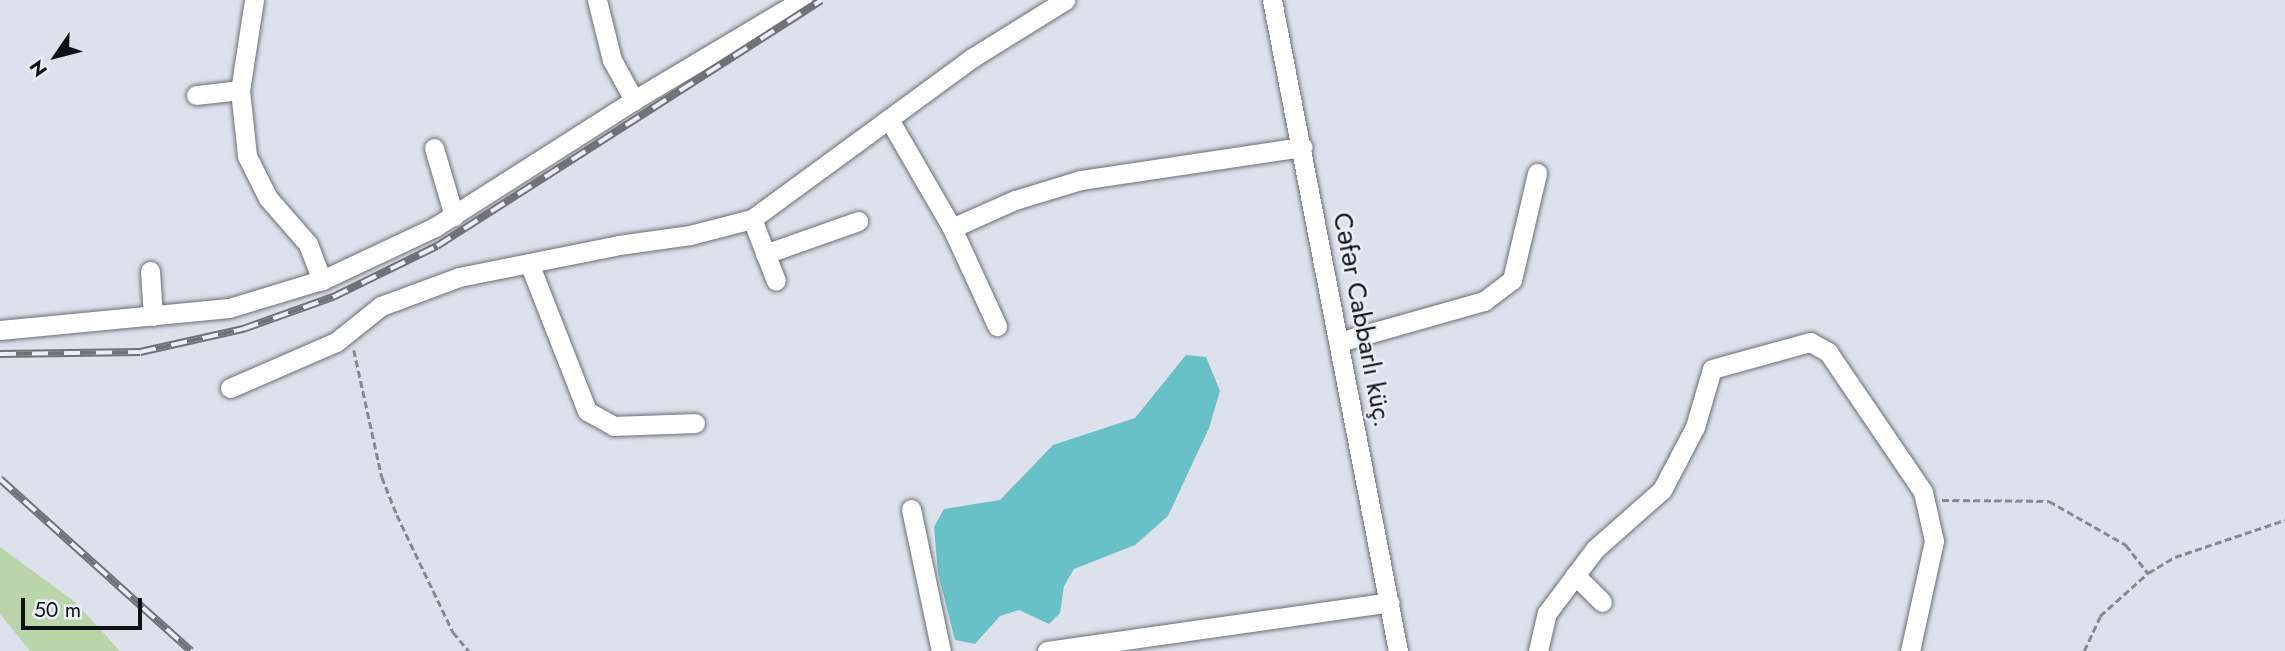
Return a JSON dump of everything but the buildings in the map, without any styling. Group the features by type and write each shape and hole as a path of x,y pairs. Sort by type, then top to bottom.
{"street":[{"path":"254,0 240,90 247,156 255,178 298,227 322,280"},
{"path":"597,0 612,60 634,100"},
{"path":"230,388 336,342 381,306 459,277 529,262 690,235 752,219 890,121 972,58 1065,0"},
{"name":"Cəfər Cabbarlı küç.","path":"1272,0 1303,147 1398,651"},
{"path":"0,330 229,308 322,280 454,216 634,100 796,2"},
{"path":"196,95 240,90"},
{"path":"890,121 952,228 997,326"},
{"path":"952,228 1015,200 1081,180 1303,147"},
{"path":"434,148 454,216"},
{"path":"1339,342 1484,301 1512,280 1537,173"},
{"path":"752,219 776,281"},
{"path":"765,254 858,221"},
{"path":"529,262 587,411 614,426 695,423"},
{"path":"150,271 153,316"},
{"path":"1538,651 1547,613 1575,575 1613,531 1646,508 1662,490 1695,427 1712,369 1810,342 1828,352 1923,492 1934,541 1910,651"},
{"path":"911,509 941,651"},
{"path":"1575,575 1602,602"},
{"path":"1047,651 1390,602"}],"path":[{"path":"351,330 382,477 453,632 470,651"},
{"path":"1923,492 1950,503 2009,497 2049,501 2126,545 2148,573"},
{"path":"2084,651 2099,616 2148,573 2175,557 2285,520"}],"green space":[{"path":"0,547 75,602 120,651 30,651 0,614"}],"water":[{"path":"1186,355 1206,357 1220,391 1209,428 1168,516 1135,545 1074,569 1064,586 1060,613 1049,624 1019,610 1000,616 975,644 955,640 938,573 934,527 944,509 1000,500 1053,445 1135,418"}],"railway":[{"path":"0,354 140,352 243,329 333,297 437,246 821,0"},
{"path":"0,479 191,651"}]}
